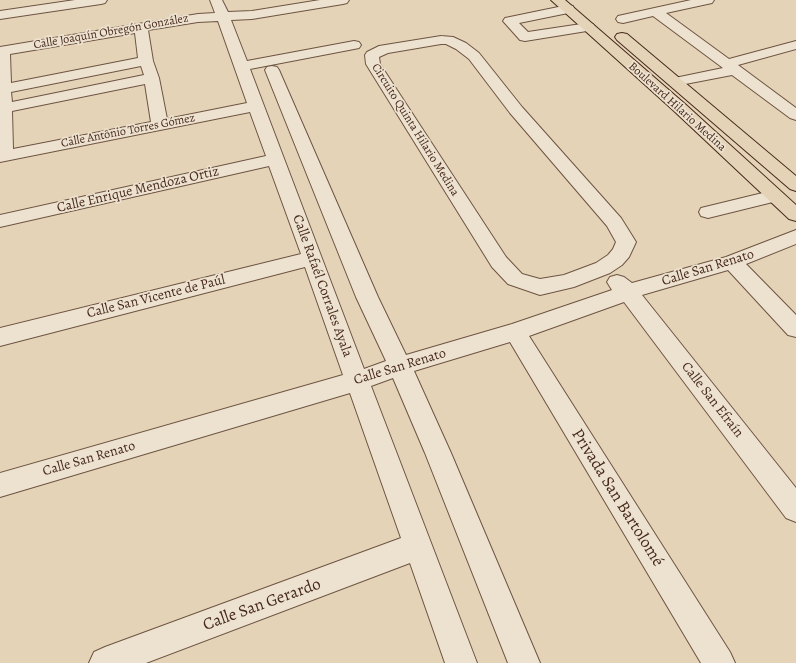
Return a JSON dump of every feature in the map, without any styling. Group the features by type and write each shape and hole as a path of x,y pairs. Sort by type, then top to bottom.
{"main road":[{"name":"Boulevard Hilario Medina","path":"568,3 590,19 679,107 796,215"},
{"name":"Boulevard Hilario Medina","path":"617,23 675,82 796,185"}],"street":[{"path":"0,6 38,0"},
{"path":"0,15 101,0"},
{"name":"Calle Joaquín Obregón González","path":"2,51 198,18 219,8 252,15 343,0"},
{"path":"617,23 708,0"},
{"path":"568,3 510,21 525,37 590,19"},
{"name":"Calle Rafaél Corrales Ayala","path":"219,8 461,663"},
{"path":"656,12 736,71 782,97 796,115"},
{"path":"141,28 146,61 152,78 160,125"},
{"name":"Circuito Quinta Hilario Medina","path":"441,40 454,42 474,56 516,110 621,232 626,242 622,252 615,260 603,268 567,282 540,287 515,279 508,272 488,246 373,64 372,54 384,49 441,40"},
{"path":"241,66 354,45"},
{"path":"688,92 796,45"},
{"path":"2,51 2,156"},
{"path":"3,89 146,61"},
{"path":"272,70 367,297 400,366 438,453 524,663"},
{"path":"675,82 736,71"},
{"path":"90,73 95,90"},
{"path":"3,108 152,78"},
{"name":"Calle Antônio Torres Gómez","path":"2,156 255,106"},
{"name":"Calle Enrique Mendoza Ortiz","path":"0,221 276,159"},
{"path":"708,212 775,196"},
{"name":"Calle San Renato","path":"0,485 357,381 400,366 515,332 628,292 732,262 796,237"},
{"name":"Calle San Vicente de Paúl","path":"0,337 311,258"},
{"path":"732,262 796,329"},
{"path":"603,268 628,292"},
{"path":"567,282 587,307"},
{"name":"Calle San Efraín","path":"628,292 796,509"},
{"name":"Privada San Bartolomé","path":"515,332 718,663"},
{"name":"Calle San Gerardo","path":"105,663 418,546"}]}
